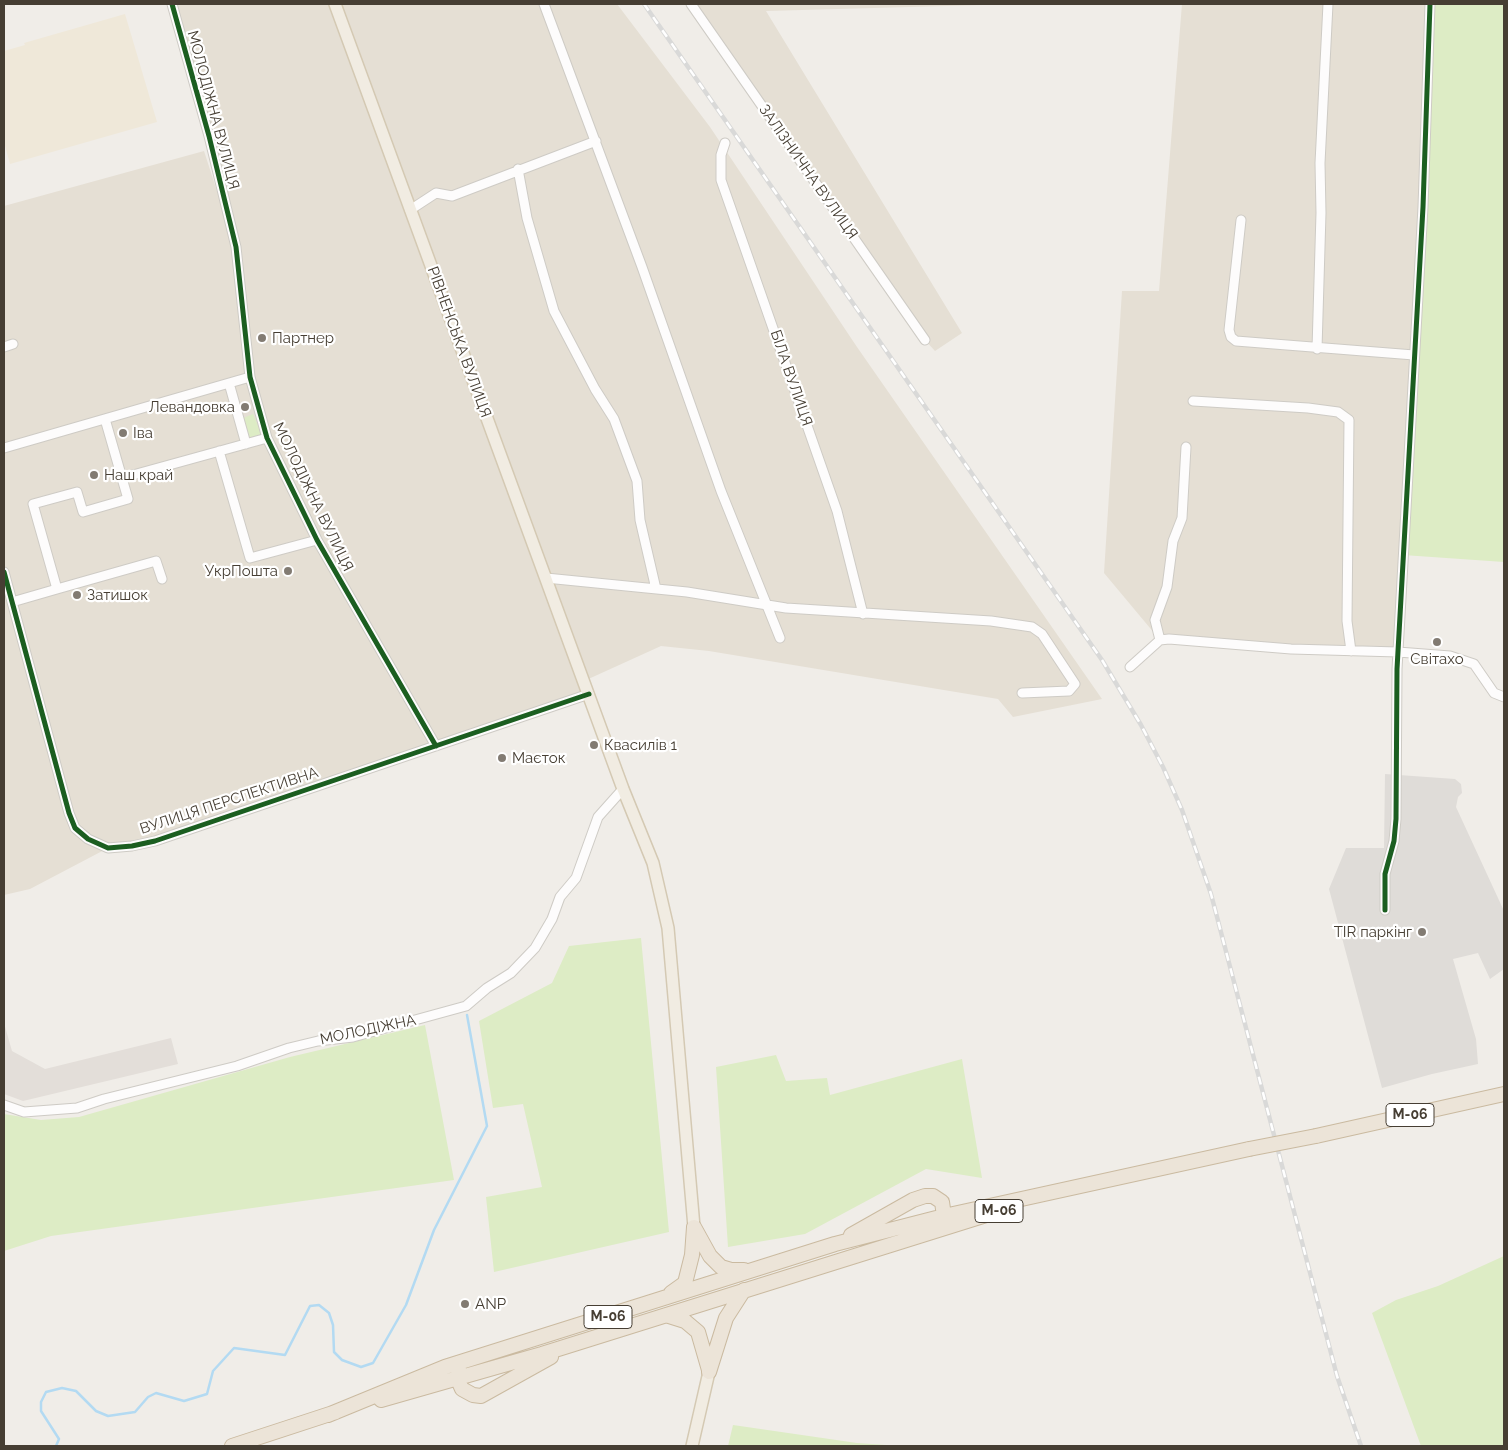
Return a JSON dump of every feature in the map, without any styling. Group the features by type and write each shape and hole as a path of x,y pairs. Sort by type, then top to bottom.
{"highway":[{"name":"М-06","path":"328,1414 389,1388 460,1362 835,1244 944,1216 1504,1094"},
{"name":"М-06","path":"232,1446 328,1414 571,1345 1071,1188"},
{"path":"835,1244 913,1200 925,1196 933,1196 942,1202 944,1216 927,1234"},
{"path":"694,1227 710,1256 721,1266 731,1270 755,1270"},
{"path":"649,1304 678,1290 685,1283 692,1255 694,1227"},
{"path":"709,1372 726,1318 744,1290"},
{"path":"666,1315 685,1321 698,1332 709,1372"},
{"path":"460,1362 458,1378 462,1389 473,1396 485,1395 571,1345"}],"main road":[{"name":"РІВНЕНСЬКА ВУЛИЦЯ","path":"335,4 623,789 653,863 668,928 694,1227"},
{"path":"692,1446 709,1372"}],"street":[{"name":"МОЛОДІЖНА ВУЛИЦЯ","path":"172,4 209,136 236,247 250,377 267,438 317,540 436,746"},
{"path":"544,4 596,141 721,491 780,638"},
{"name":"ЗАЛІЗНИЧНА ВУЛИЦЯ","path":"691,4 925,340"},
{"path":"1317,349 1321,212 1320,163 1328,4"},
{"path":"1385,910 1385,874 1394,841 1396,819 1398,652 1423,207 1430,4"},
{"path":"410,210 436,193 452,196 518,169 596,141"},
{"name":"БІЛА ВУЛИЦЯ","path":"725,143 721,155 721,180 837,511 863,614"},
{"path":"518,169 528,218 554,311 595,389 614,419 637,481 640,520 656,589"},
{"path":"1241,220 1229,330 1231,337 1236,341 1317,349 1414,355"},
{"path":"4,448 250,377"},
{"path":"229,383 246,444"},
{"path":"1193,402 1308,408 1338,412 1349,420 1347,621 1351,651"},
{"path":"57,589 33,504 77,492 84,512 128,499 105,419"},
{"path":"122,478 267,438"},
{"path":"1160,640 1155,620 1167,586 1173,540 1182,518 1186,447"},
{"path":"219,451 250,558 317,540"},
{"path":"12,602 156,561 162,579"},
{"name":"ВУЛИЦЯ ПЕРСПЕКТИВНА","path":"4,572 69,813 75,828 88,839 108,848 132,846 155,841 589,694"},
{"path":"546,578 656,589 767,605 863,614 991,621 1032,627 1042,634 1075,684 1069,691 1022,693"},
{"path":"1130,667 1160,640 1450,656 1474,664 1494,692 1504,697"},
{"name":"МОЛОДІЖНА","path":"4,1105 24,1112 77,1108 104,1099 237,1066 289,1048 352,1037 466,1006 487,988 511,973 535,948 552,919 560,897 576,878 598,817 623,789"}],"shaded area":[{"path":"172,4 617,4 710,127 857,347 1102,699 1013,717 998,699 709,651 661,646 584,681 589,694 155,841 108,848 30,889 4,895 4,206 204,151 235,247"},
{"path":"691,4 1019,4 766,11 962,333 935,351 925,340"},
{"path":"1182,4 1430,4 1398,652 1160,640 1104,573 1122,291 1159,291"},
{"path":"125,14 157,122 10,164 4,142 4,51 25,45 24,43"},
{"name":"TIR паркінг","path":"1385,774 1455,779 1461,784 1462,793 1458,797 1456,807 1504,911 1504,969 1490,979 1478,953 1453,959 1476,1039 1478,1064 1382,1088 1329,889 1346,848 1384,848"},
{"path":"4,1023 12,1051 45,1069 171,1038 178,1064 23,1101 4,1094"}],"green space":[{"path":"1430,4 1504,4 1504,562 1403,555"},
{"path":"253,414 262,435 249,439 243,418"},
{"path":"641,938 669,1232 494,1272 486,1197 542,1187 523,1104 493,1108 479,1021 552,983 569,946"},
{"path":"425,1025 454,1180 51,1236 4,1251 4,1114 41,1120 79,1117 290,1057"},
{"path":"776,1055 786,1081 827,1078 830,1095 962,1059 982,1178 926,1169 805,1234 728,1247 716,1067"},
{"path":"1504,1256 1504,1446 1421,1446 1372,1313 1396,1300 1438,1286"},
{"path":"733,1425 857,1443 901,1446 728,1446"}],"waterway":[{"path":"56,1446 59,1439 41,1411 41,1402 46,1392 62,1388 76,1391 96,1411 108,1416 135,1412 148,1397 156,1393 184,1401 207,1394 213,1371 234,1348 285,1355 310,1306 319,1305 329,1313 333,1325 334,1352 342,1360 361,1367 373,1363 406,1305 434,1230 487,1126 467,1015"}],"railway":[{"path":"644,4 1102,660 1141,725 1163,767 1182,810 1211,894 1337,1376 1361,1446"}],"cycle path":[{"path":"172,4 209,136 236,247 250,377 267,438 317,540 436,746"},
{"path":"1385,910 1385,874 1394,841 1396,819 1397,669 1423,207 1430,4"},
{"path":"4,572 69,813 75,828 88,839 108,848 132,846 155,841 589,694"}],"place":[{"name":"Партнер","path":"262,338"},
{"name":"Левандовка","path":"245,407"},
{"name":"Іва","path":"123,433"},
{"name":"Наш край","path":"94,475"},
{"name":"УкрПошта","path":"288,571"},
{"name":"Затишок","path":"77,595"},
{"name":"Світахо","path":"1437,642"},
{"name":"Квасилів 1","path":"594,745"},
{"name":"Маєток","path":"502,758"},
{"name":"TIR паркінг","path":"1422,932"},
{"name":"ANP","path":"465,1304"}]}
